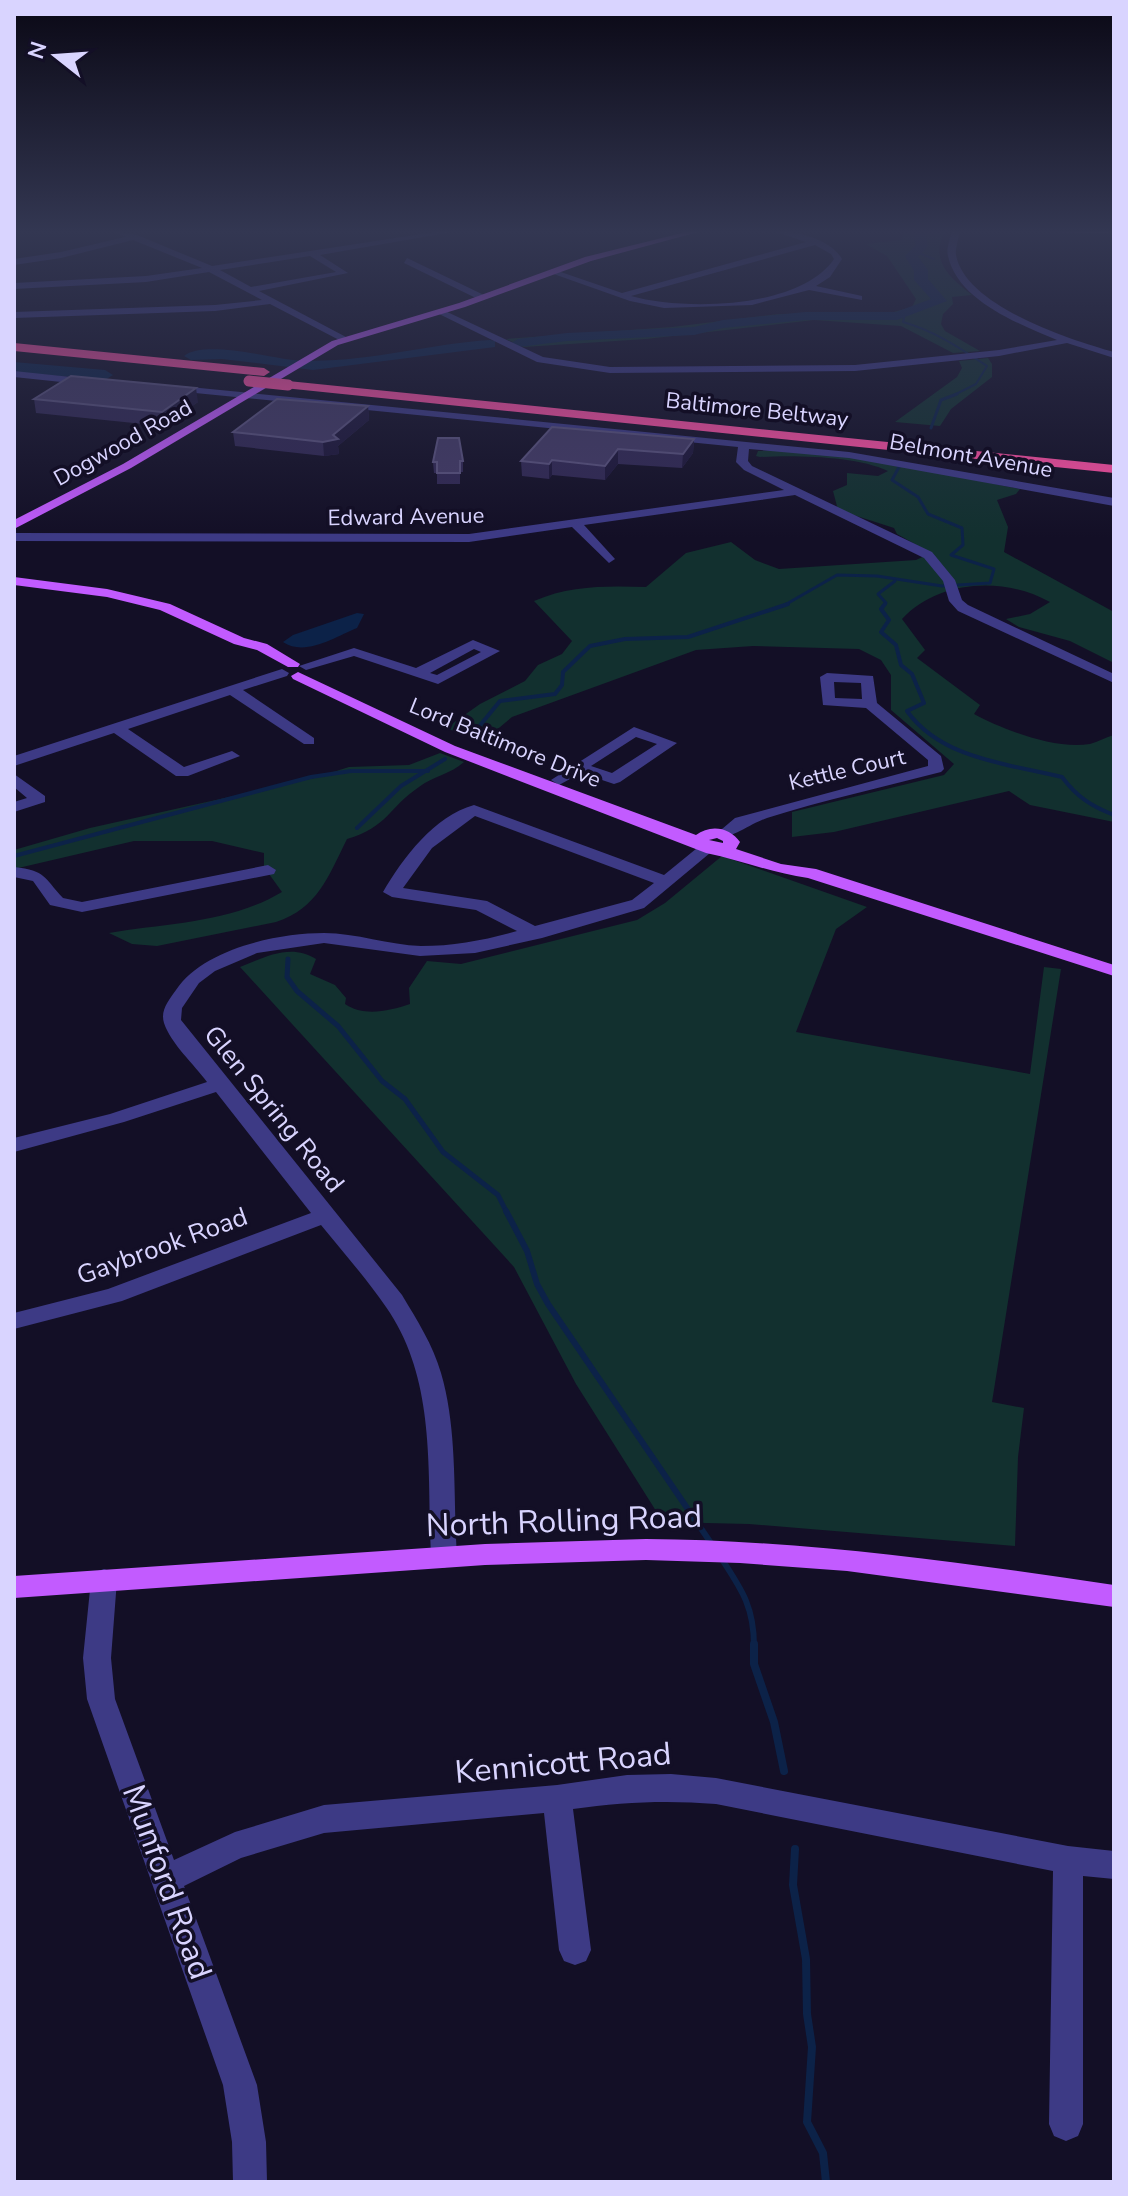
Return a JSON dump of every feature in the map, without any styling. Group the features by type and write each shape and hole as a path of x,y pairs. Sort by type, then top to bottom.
{"highway":[{"name":"Baltimore Beltway","path":"14,347 264,372 300,368 1114,456"},
{"name":"Baltimore Beltway","path":"14,357 1114,469"}],"main road":[{"name":"Dogwood Road","path":"14,525 119,471 247,395 300,368 343,339 363,333"},
{"name":"Lord Baltimore Drive","path":"14,581 107,593 192,617 239,641 249,651 778,869 810,873 1114,971"},
{"name":"Lord Baltimore Drive","path":"295,670 450,749 715,841"},
{"name":"North Rolling Road","path":"14,1587 444,1557 591,1550 690,1550 890,1565 1114,1596"}],"street":[{"path":"332,333 343,339"},
{"path":"483,333 529,356 583,368 832,369 970,356 1065,341"},
{"path":"1049,333 1114,355"},
{"path":"14,374 107,383"},
{"name":"Belmont Avenue","path":"161,388 882,459 1114,502"},
{"path":"744,445 741,458 744,464 795,492 928,555 952,586 956,601 963,608 1114,679"},
{"name":"Edward Avenue","path":"14,537 450,539 795,492"},
{"path":"575,523 609,559"},
{"path":"14,761 354,652 418,673"},
{"path":"233,690 309,741"},
{"name":"Kettle Court","path":"715,841 741,821 936,769 936,759 870,704"},
{"path":"117,728 182,773 232,756"},
{"path":"559,780 579,767 634,732 669,743 614,779 579,767"},
{"path":"14,779 39,799 14,807"},
{"path":"536,934 481,905 392,892 408,862 426,841 474,810 668,882"},
{"name":"Glen Spring Road","path":"444,1557 432,1382 411,1328 394,1301 178,1032 172,1020 180,994 192,979 253,948 301,939 347,940 440,951 475,948 626,909 650,897 715,841"},
{"path":"14,872 34,874 43,879 51,899 57,904 82,907 268,870"},
{"path":"14,1145 117,1118 220,1084"},
{"name":"Gaybrook Road","path":"14,1321 114,1295 326,1215"},
{"name":"Munford Road","path":"104,1580 97,1658 101,1699 240,2085 249,2142 250,2182"},
{"name":"Kennicott Road","path":"167,1879 235,1846 324,1819 557,1798 627,1788 671,1787 716,1791 1068,1860 1114,1865"},
{"path":"557,1798 575,1950"},
{"path":"1066,2124 1068,1860"}],"green space":[{"path":"582,333 695,333 524,347 506,339"},
{"path":"915,333 949,333 980,351 953,353"},
{"path":"988,358 992,364 992,377 951,409 940,426 895,422 957,377 962,368 959,361"},
{"path":"758,451 855,457 1020,489 1016,494 997,500 1008,527 1004,552 1114,612 1114,663 1070,641 1019,627 1006,619 1030,614 1050,602 1013,588 972,586 953,590 934,596 902,619 925,650 917,658 980,705 974,714 1015,732 1061,744 1090,744 1114,735 1114,822 1030,805 1009,791 834,832 792,837 792,812 944,775 954,764 891,710 891,675 881,660 859,649 753,646 696,650 512,717 482,742 446,728 480,704 525,681 538,665 562,654 572,641 534,601 589,588 646,587 686,553 731,542 755,560 779,569 916,560 931,553 897,534 894,528 838,510 833,491 847,485 847,473 878,476 888,471 843,459 760,457 756,456"},
{"path":"440,753 464,762 419,787 371,829 347,839 312,900 276,922 157,946 132,944 109,933 220,916 282,892 264,867 264,853 212,841 134,841 14,869 14,850 90,828 314,778 349,767 409,765"},
{"path":"722,856 867,907 836,929 796,1032 1030,1074 1044,967 1061,969 992,1402 1024,1408 1018,1457 1015,1546 749,1524 663,1522 576,1384 514,1267 240,967 278,953 307,954 316,959 310,974 335,985 346,998 345,1004 368,1012 394,1009 410,1004 409,988 427,961 461,964 637,920 665,903"}],"water":[{"path":"357,613 364,614 357,628 330,640 310,647 283,642 293,635"}],"building":[{"path":"71,376 196,388 162,412 34,399"},
{"path":"277,399 368,406 333,435 338,439 323,442 233,432"},
{"path":"552,427 694,439 683,454 618,449 605,466 552,460 549,464 521,461"},
{"path":"438,438 459,438 463,461 460,461 460,473 437,473 437,462 433,462"}],"waterway":[{"path":"518,343 642,333"},
{"path":"933,333 987,366 976,384 953,396"},
{"path":"191,356 222,355 313,365 490,344"},
{"path":"14,367 105,375"},
{"path":"953,396 957,394"},
{"path":"931,428 941,400 953,396"},
{"path":"784,605 837,575 877,576 942,586 990,583 994,569 951,555 963,545 962,528 928,514 918,497 892,480 899,467"},
{"path":"885,604 878,594 895,581"},
{"path":"885,604 881,609 889,620 881,632 896,645 901,665 912,674 924,703 907,711 921,727 957,750 1062,777 1085,800 1114,815"},
{"path":"473,734 500,701 555,694 562,685 563,672 590,646 625,639 688,637 784,605"},
{"path":"425,771 445,759"},
{"path":"14,856 311,777 351,771 425,771"},
{"path":"357,828 401,786 425,771"},
{"path":"288,959 287,977 297,991 338,1026 382,1081 405,1099 443,1152 498,1195 506,1211"},
{"path":"506,1211 527,1251 537,1284 548,1304 713,1546"},
{"path":"721,1558 745,1599 752,1620 754,1646"},
{"path":"754,1646 754,1664 774,1722 784,1771"},
{"path":"795,1849 793,1885 806,1959 807,2014 812,2047 807,2122 823,2153 826,2182"}]}
